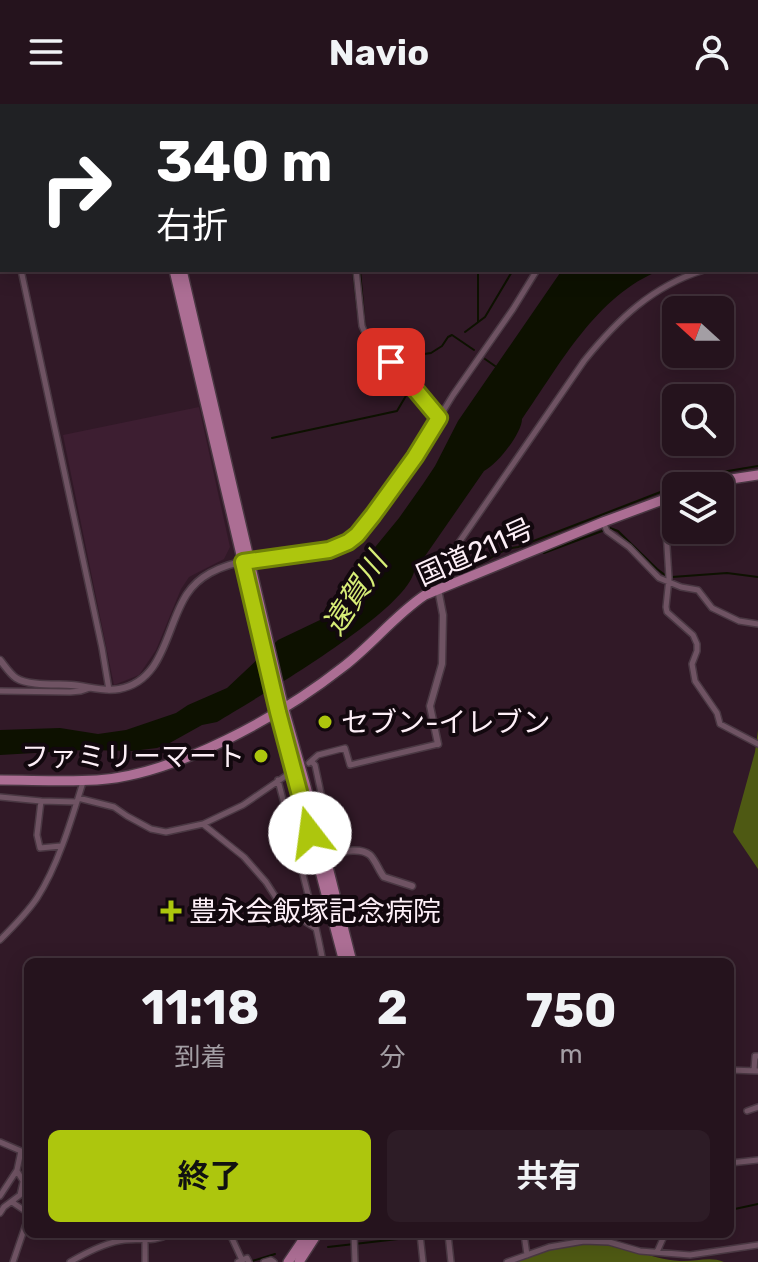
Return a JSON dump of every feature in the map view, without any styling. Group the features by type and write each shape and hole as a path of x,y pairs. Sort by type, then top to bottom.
{"highway":[{"path":"174,272 343,958"},
{"path":"182,272 246,562"},
{"path":"734,479 758,475"},
{"name":"国道211号","path":"0,780 83,781 117,778 187,757 281,710 354,659 415,601 438,589 605,526 662,500"},
{"path":"281,710 324,851 350,958"},
{"path":"288,1262 304,1238"},
{"path":"299,1262 314,1238"}],"street":[{"path":"21,272 109,690"},
{"path":"356,272 362,326 368,340 402,370 439,418"},
{"path":"0,660 17,678 26,682 109,690 134,685 163,650 188,593 212,572 246,562 329,550 348,542 373,515 415,457 536,272"},
{"path":"324,851 331,840 315,765 311,762 318,755 345,748 350,765 438,744 430,706 442,664 443,615 438,589 449,557 605,335 639,302 664,286 699,272"},
{"path":"605,526 659,578 669,578 698,590 712,608 739,621 758,624"},
{"path":"667,544 667,612 693,635 697,644 692,664 695,681 717,713 720,724 758,744"},
{"path":"0,691 70,692 91,688"},
{"path":"0,797 41,801 78,800 114,807 158,831 166,832 203,824 243,805 287,775"},
{"path":"278,780 322,958"},
{"path":"0,940 41,891 62,845 83,781"},
{"path":"41,801 37,835 40,848 62,845"},
{"path":"203,824 244,857 282,907 316,929"},
{"path":"324,851 366,853 374,859 384,877 412,886"},
{"path":"734,1070 756,1071 755,1056 758,1056"},
{"path":"747,1111 758,1107"},
{"path":"0,1142 24,1152"},
{"path":"0,1196 17,1170 21,1151"},
{"path":"734,1163 758,1160"},
{"path":"0,1213 20,1195 23,1182 17,1170"},
{"path":"12,1202 24,1212"},
{"path":"13,1262 24,1228"},
{"path":"141,1238 145,1240"},
{"path":"70,1262 113,1243 159,1238"},
{"path":"232,1238 244,1261"},
{"path":"420,1238 423,1262"},
{"path":"448,1238 451,1262"},
{"path":"525,1238 527,1255"},
{"path":"507,1262 549,1247 593,1238 640,1251 690,1255 758,1245"},
{"path":"617,1244 619,1238"},
{"path":"657,1252 663,1238"},
{"path":"145,1240 145,1262"},
{"path":"355,1240 355,1262"},
{"path":"264,1262 274,1262"}],"shaded area":[{"path":"199,407 230,547 224,559 189,577 156,650 139,675 114,685 63,435"}],"green space":[{"path":"758,730 758,869 733,832"},
{"path":"587,1243 611,1245 668,1260 713,1259 724,1262 516,1262 551,1249"}],"water":[{"name":"遠賀川","path":"561,272 657,272 617,296 581,334 522,419 508,448 484,471 404,589 358,631 217,722 202,725 157,748 0,755 0,730 60,728 98,734 126,730 176,713 227,688 278,640 320,620 326,607 423,484 458,421"}],"waterway":[{"path":"353,272 358,316"},
{"path":"360,272 365,328 375,342 403,357 431,353 452,335 474,350"},
{"path":"478,272 478,322"},
{"path":"465,332 485,317 512,272"},
{"path":"360,326 362,337 388,362"},
{"path":"485,359 495,366"},
{"path":"391,365 398,369"},
{"path":"272,438 397,411 409,386"},
{"path":"722,472 758,466"},
{"path":"423,559 455,567 471,567 506,550 662,491"},
{"path":"541,550 544,553 610,528 618,531 665,575"},
{"path":"672,577 727,573 758,577"},
{"path":"734,1209 758,1204"},
{"path":"328,1247 407,1238"},
{"path":"249,1262 275,1254"}],"place":[{"name":"セブン-イレブン","path":"325,722"},
{"name":"ファミリーマート","path":"261,756"},
{"name":"豊永会飯塚記念病院","path":"171,911"}],"route":[{"path":"310,833 243,562 339,547 357,535 373,515 439,418 407,375 391,362"}]}
